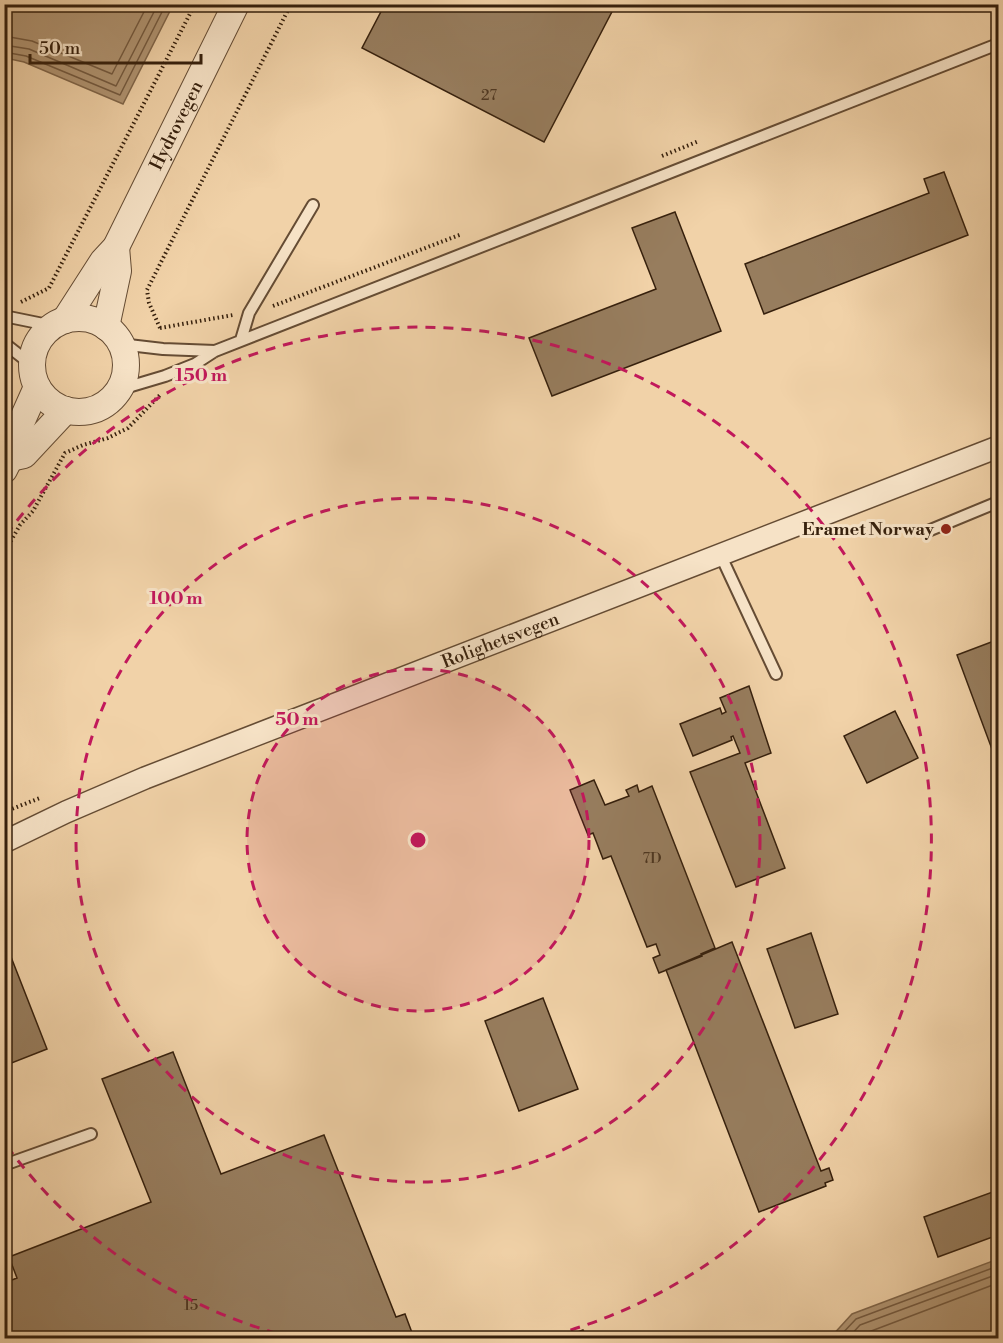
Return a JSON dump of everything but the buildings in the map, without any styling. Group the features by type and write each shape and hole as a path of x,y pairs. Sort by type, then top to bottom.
{"street":[{"name":"Hydrovegen","path":"59,323 103,261 116,247 236,4"},
{"name":"Hydrovegen","path":"113,335 118,271 116,247"},
{"path":"7,464 34,376 38,343 59,323 86,319 113,335 124,355 126,367 118,390 112,398 95,409 76,412 66,410 49,401 34,376"},
{"path":"7,464 24,455 66,410"},
{"name":"Rolighetsvegen","path":"4,842 145,778 999,447"}],"lane":[{"path":"118,390 165,376 195,364 214,351 999,44"},
{"path":"242,340 249,313 313,206"},
{"path":"4,316 59,323"},
{"path":"113,335 164,349 214,351"},
{"path":"4,343 34,376"},
{"path":"928,531 999,502"},
{"path":"720,554 776,674"},
{"path":"4,1165 91,1134"}],"path":[{"path":"49,288 195,4"},
{"path":"147,290 291,4"},
{"path":"652,159 706,138"},
{"path":"160,328 266,308 464,233"},
{"path":"4,553 20,525 33,511 65,453"}],"water":[{"path":"5,4 173,5 123,104 24,62 5,58"},
{"path":"998,1259 998,1338 830,1338 852,1314"}],"place":[{"name":"Eramet Norway","path":"946,529"}]}
